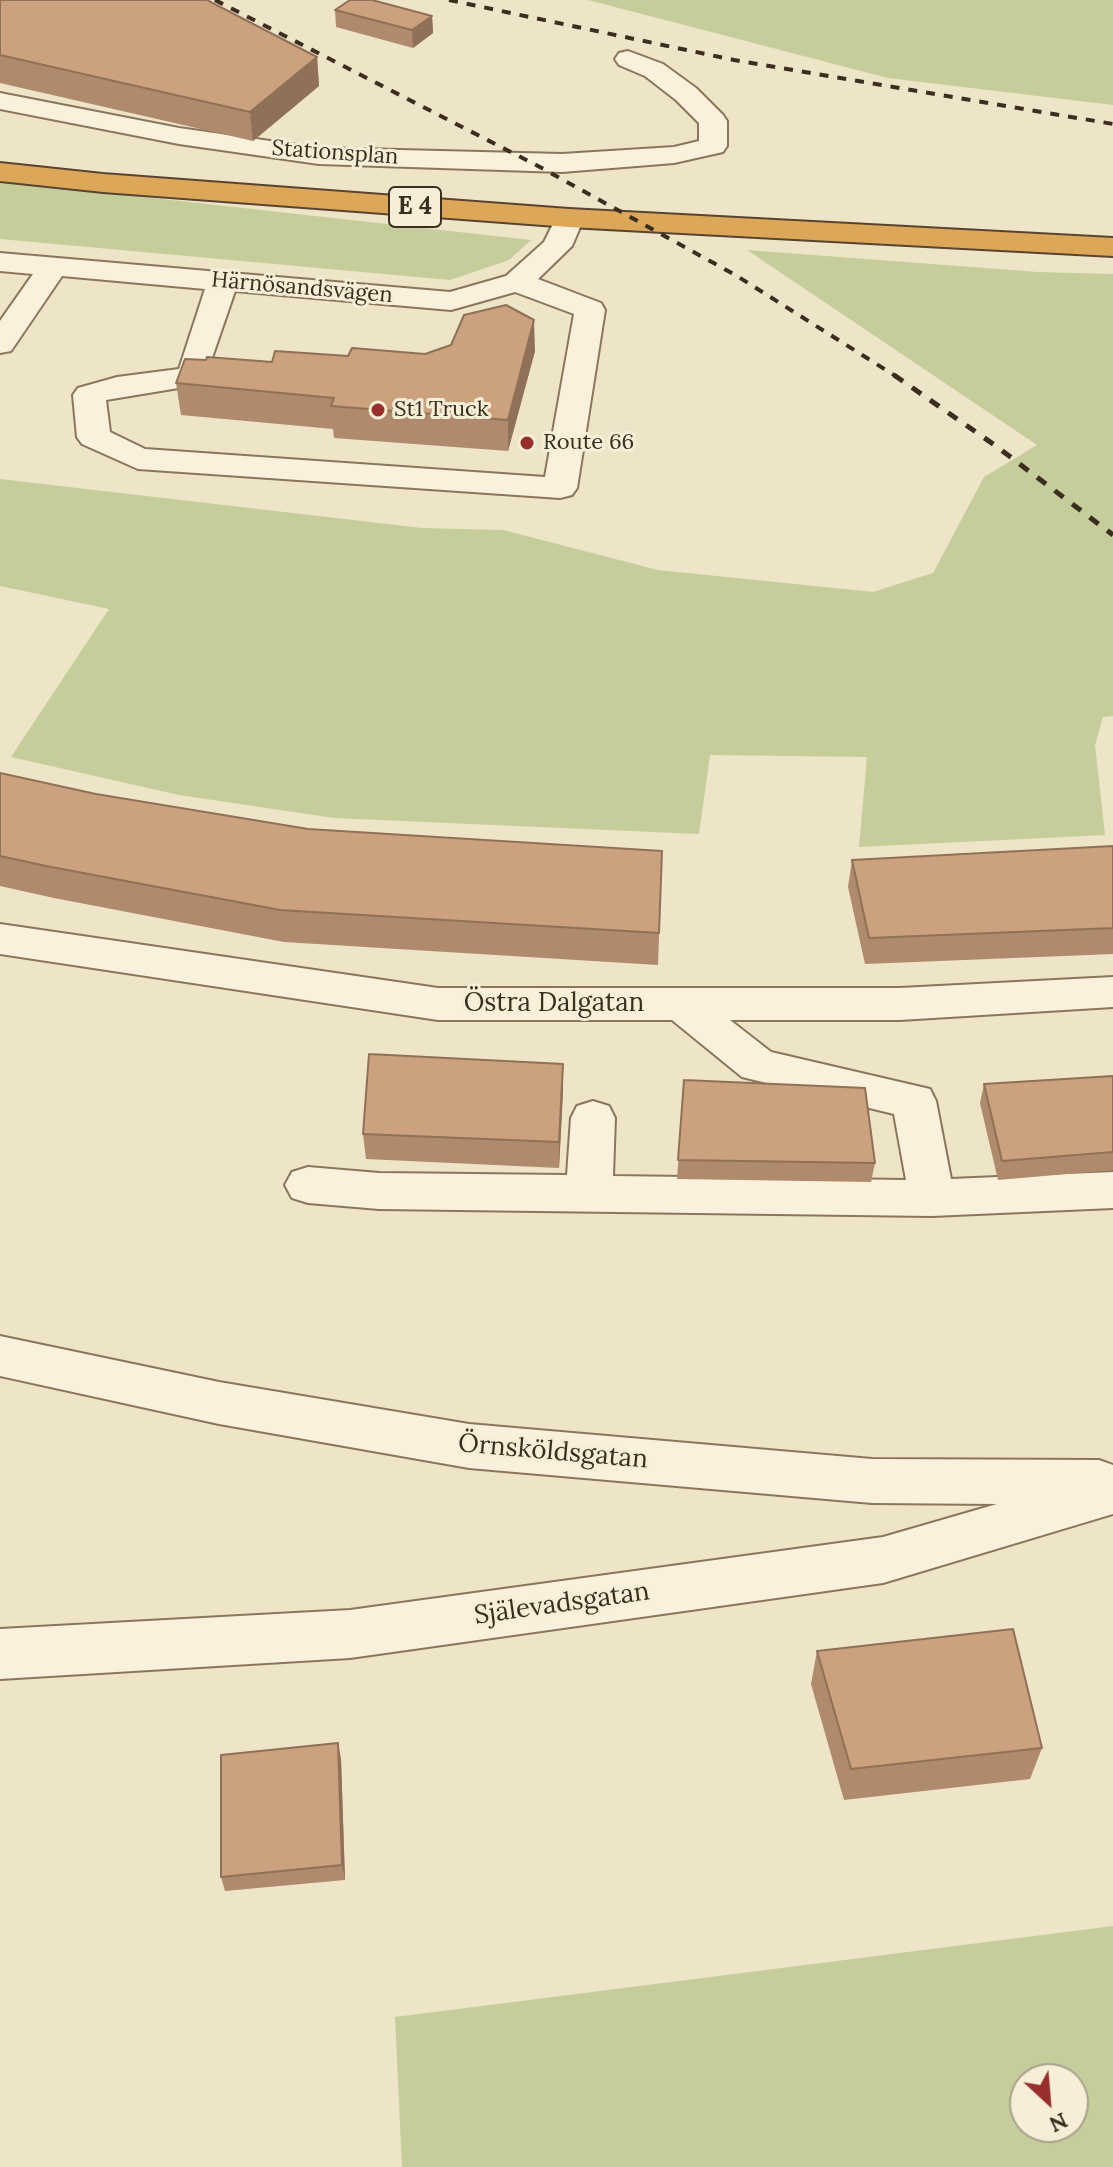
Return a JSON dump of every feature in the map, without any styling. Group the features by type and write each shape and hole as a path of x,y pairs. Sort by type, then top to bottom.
{"highway":[{"name":"E 4","path":"0,172 103,183 569,218 1113,247"}],"street":[{"name":"Stationsplan","path":"0,101 179,136 319,156 562,163 674,155 713,146 713,121 686,94 654,70 628,59"},
{"name":"Härnösandsvägen","path":"0,262 451,301 517,282 557,246 569,218"},
{"path":"0,344 53,267"},
{"path":"223,281 192,377 117,387 89,395 94,437 138,459 560,488 590,310 517,282"},
{"name":"Östra Dalgatan","path":"0,939 438,1004 900,1004 1113,992"},
{"path":"683,1005 757,1065 914,1101 932,1198"},
{"path":"589,1193 593,1118"},
{"path":"308,1185 379,1191 932,1198 1113,1190"},
{"name":"Örnsköldsgatan","path":"0,1356 219,1403 469,1446 872,1481 1113,1482"},
{"name":"Själevadsgatan","path":"0,1654 350,1634 883,1560 1113,1492"}],"green space":[{"path":"588,0 1113,0 1113,105 888,78"},
{"path":"0,181 531,240 509,260 450,280 0,239"},
{"path":"747,250 1038,272 1113,274 1113,716 1103,717 1095,745 1105,835 859,847 867,757 710,755 699,834 334,818 179,795 11,757 109,609 0,586 0,479 422,528 503,530 658,570 873,592 933,573 984,477 1037,445"},
{"path":"1113,1926 1113,2167 402,2167 395,2017"}],"building":[{"path":"0,0 207,0 317,57 250,112 0,55"},
{"path":"350,0 372,0 432,16 412,30 335,10"},
{"path":"506,305 534,320 508,420 331,406 334,398 176,383 185,359 206,360 207,357 272,362 275,351 348,356 352,348 425,354 451,345 464,315"},
{"path":"0,773 96,794 308,829 662,851 659,933 280,910 0,856"},
{"path":"1113,846 1113,928 869,938 852,860"},
{"path":"369,1054 563,1064 559,1142 363,1134"},
{"path":"1113,1076 1113,1152 1002,1161 984,1084"},
{"path":"684,1080 865,1088 875,1163 678,1160"},
{"path":"1013,1629 1042,1748 851,1769 817,1651"},
{"path":"338,1743 342,1865 221,1877 221,1755"}],"railway":[{"path":"215,0 538,166 737,276 896,376"},
{"path":"449,0 734,60 1113,124"},
{"path":"896,376 996,446 1113,535"}],"place":[{"name":"St1 Truck","path":"378,410"},
{"name":"Route 66","path":"527,443"}]}
